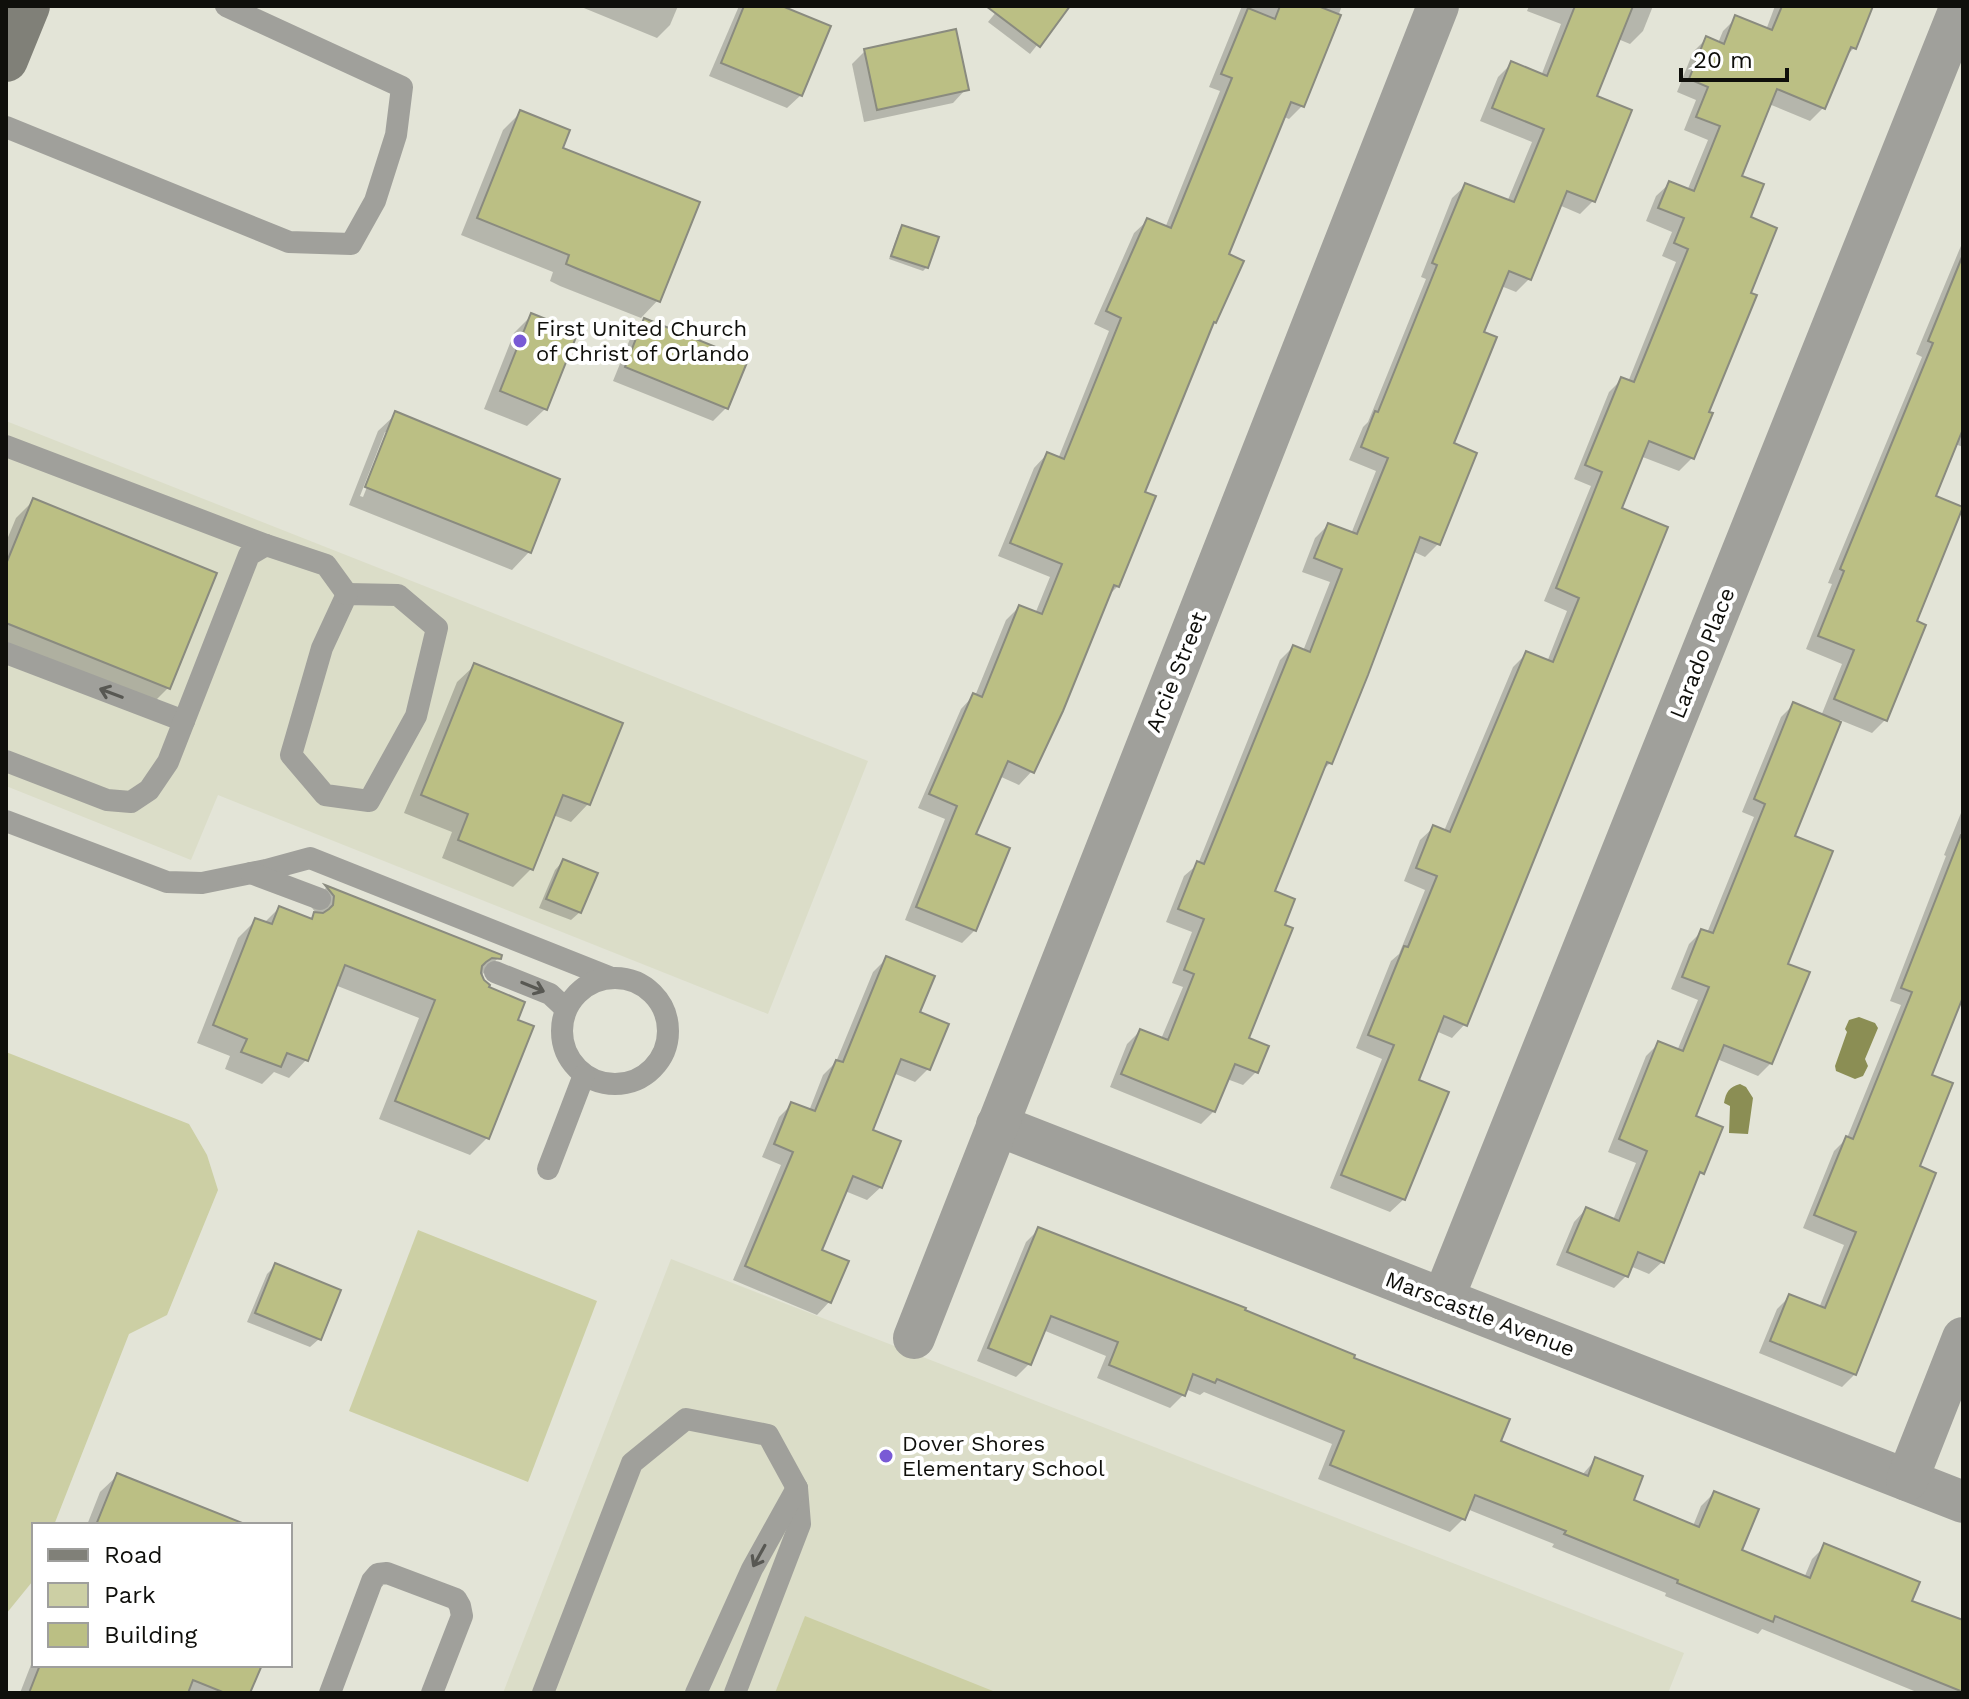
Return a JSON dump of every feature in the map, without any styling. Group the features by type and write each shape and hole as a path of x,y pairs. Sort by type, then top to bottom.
{"main road":[{"path":"6,60 28,6"}],"street":[{"name":"Arcie Street","path":"914,1338 1438,6"},
{"name":"Larado Place","path":"1443,1299 1961,6"},
{"name":"Marscastle Avenue","path":"997,1125 1963,1502"},
{"path":"1907,1480 1963,1338"}],"lane":[{"path":"6,127 289,242 351,244 375,201 396,135 402,87 226,6"},
{"path":"6,446 326,565 347,594"},
{"path":"6,761 107,800 131,802 149,790 168,762 249,555 266,545"},
{"path":"347,594 398,595 437,628 416,716 369,801 325,795 291,755 322,648 347,594"},
{"path":"6,653 184,721"},
{"path":"6,821 167,882 202,883 310,858 609,977 626,978 642,984 655,995 663,1009 668,1025 667,1042 661,1057 650,1070 636,1080 620,1084 601,1083 584,1075 571,1062 563,1045 561,1027 566,1009 576,993 591,982 609,977"},
{"path":"251,873 320,899"},
{"path":"495,972 550,994 566,1009"},
{"path":"548,1169 584,1075"},
{"path":"543,1693 632,1463 686,1419 768,1435 797,1488 800,1524 735,1693"},
{"path":"696,1693 752,1569 797,1488"},
{"path":"330,1693 372,1581 378,1574 387,1573 456,1599 460,1606 462,1616 432,1693"}],"shaded area":[{"path":"6,421 868,761 768,1014 218,795 191,860 6,786"},
{"path":"1859,1017 1875,1023 1878,1028 1865,1059 1868,1066 1863,1076 1855,1079 1836,1071 1835,1066 1849,1020"},
{"path":"1740,1084 1753,1098 1748,1134 1729,1133 1730,1106 1724,1103 1729,1090"},
{"name":"Dover Shores Elementary School","path":"671,1259 1684,1653 1668,1693 503,1693"}],"green space":[{"path":"6,1052 189,1124 207,1155 218,1190 167,1315 129,1334 55,1523 32,1523 32,1582 6,1614"},
{"path":"418,1230 597,1301 528,1482 349,1411"},
{"path":"805,1616 998,1693 775,1693"}],"building":[{"path":"744,6 782,6 831,26 802,96 721,63"},
{"path":"986,6 1070,6 1040,47"},
{"path":"1280,6 1318,6 1341,15 1304,107 1291,102 1229,254 1244,261 1214,322 1145,492 1156,496 1119,587 1114,585 1063,711 1034,773 1008,761 976,834 1010,848 976,931 916,907 957,806 929,794 973,693 982,697 1019,605 1042,614 1062,564 1010,543 1047,452 1064,459 1121,318 1106,311 1147,218 1171,228 1232,78 1221,74 1248,8 1275,19"},
{"path":"1575,6 1633,6 1597,96 1632,110 1595,202 1567,191 1531,280 1509,271 1484,332 1497,337 1454,443 1477,453 1440,545 1420,537 1332,764 1327,762 1275,891 1295,899 1285,925 1293,928 1249,1038 1269,1046 1258,1073 1235,1064 1215,1112 1121,1074 1140,1029 1168,1040 1194,974 1184,970 1204,919 1178,909 1197,861 1204,864 1293,645 1310,652 1342,569 1314,558 1328,523 1357,534 1388,458 1361,447 1437,265 1432,263 1465,183 1514,202 1544,129 1492,108 1511,61 1547,76"},
{"path":"1782,6 1873,6 1856,49 1851,47 1825,109 1777,89 1742,176 1764,184 1751,217 1777,228 1751,293 1757,295 1709,412 1713,413 1694,459 1649,441 1622,508 1668,527 1467,1026 1444,1016 1419,1080 1449,1092 1405,1200 1341,1175 1394,1045 1368,1035 1404,946 1408,947 1437,876 1416,868 1433,825 1450,832 1526,651 1553,662 1579,598 1556,588 1602,472 1585,465 1621,377 1634,382 1688,249 1674,243 1684,218 1658,208 1669,181 1694,191 1720,126 1696,117 1708,87 1689,79 1706,36 1724,44 1735,15 1772,30"},
{"path":"956,29 969,90 877,110 864,49"},
{"path":"520,110 570,130 563,148 700,202 660,302 566,264 569,255 477,218"},
{"path":"902,225 939,237 928,268 891,256"},
{"path":"1962,257 1963,429 1936,496 1963,507 1917,621 1926,625 1887,721 1834,699 1854,650 1818,636 1844,571 1840,569 1933,343 1928,341"},
{"path":"531,313 578,332 547,410 500,391"},
{"path":"644,318 748,360 728,409 625,367"},
{"path":"395,411 560,479 531,553 365,487"},
{"path":"33,498 217,573 170,689 6,623 6,564"},
{"path":"474,663 623,723 590,805 563,795 533,870 458,840 468,814 421,795"},
{"path":"1793,702 1841,722 1795,836 1833,851 1788,964 1810,972 1772,1064 1724,1045 1696,1116 1723,1127 1704,1174 1700,1172 1664,1263 1638,1252 1628,1277 1567,1252 1586,1207 1619,1221 1647,1151 1619,1139 1658,1041 1683,1051 1709,987 1682,977 1701,929 1713,933 1765,804 1754,799"},
{"path":"1961,835 1963,997 1932,1075 1953,1083 1920,1166 1936,1173 1856,1375 1770,1341 1789,1294 1825,1308 1856,1232 1814,1215 1846,1136 1853,1139 1912,992 1901,988"},
{"path":"563,859 598,873 581,913 546,899"},
{"path":"325,885 502,955 501,959 492,958 482,966 484,980 489,987 525,1002 518,1020 534,1026 489,1139 395,1101 435,1000 345,965 308,1061 287,1053 281,1067 241,1052 247,1039 213,1025 255,918 272,924 279,906 312,919 314,912 323,913 333,905 334,896"},
{"path":"886,956 935,976 920,1012 949,1024 930,1070 901,1059 873,1130 901,1141 882,1188 853,1176 822,1250 849,1261 831,1303 745,1266 793,1152 774,1144 791,1102 815,1111 836,1060 843,1062"},
{"path":"1038,1227 1246,1308 1355,1355 1354,1358 1510,1419 1501,1441 1588,1476 1595,1457 1643,1476 1634,1500 1699,1527 1714,1491 1759,1509 1742,1550 1810,1578 1824,1543 1920,1582 1912,1601 1963,1620 1963,1692 1775,1616 1773,1622 1564,1534 1566,1531 1475,1495 1465,1520 1330,1465 1344,1431 1217,1379 1215,1383 1193,1374 1185,1396 1109,1365 1118,1342 1051,1316 1031,1365 988,1348"},
{"path":"275,1263 341,1290 321,1340 255,1313"},
{"path":"117,1473 242,1523 97,1523"},
{"path":"39,1667 261,1667 250,1693 225,1693 193,1680 188,1693 29,1693"}],"place":[{"name":"First United Church of Christ of Orlando","path":"520,341"},
{"name":"Dover Shores Elementary School","path":"886,1456"}]}
